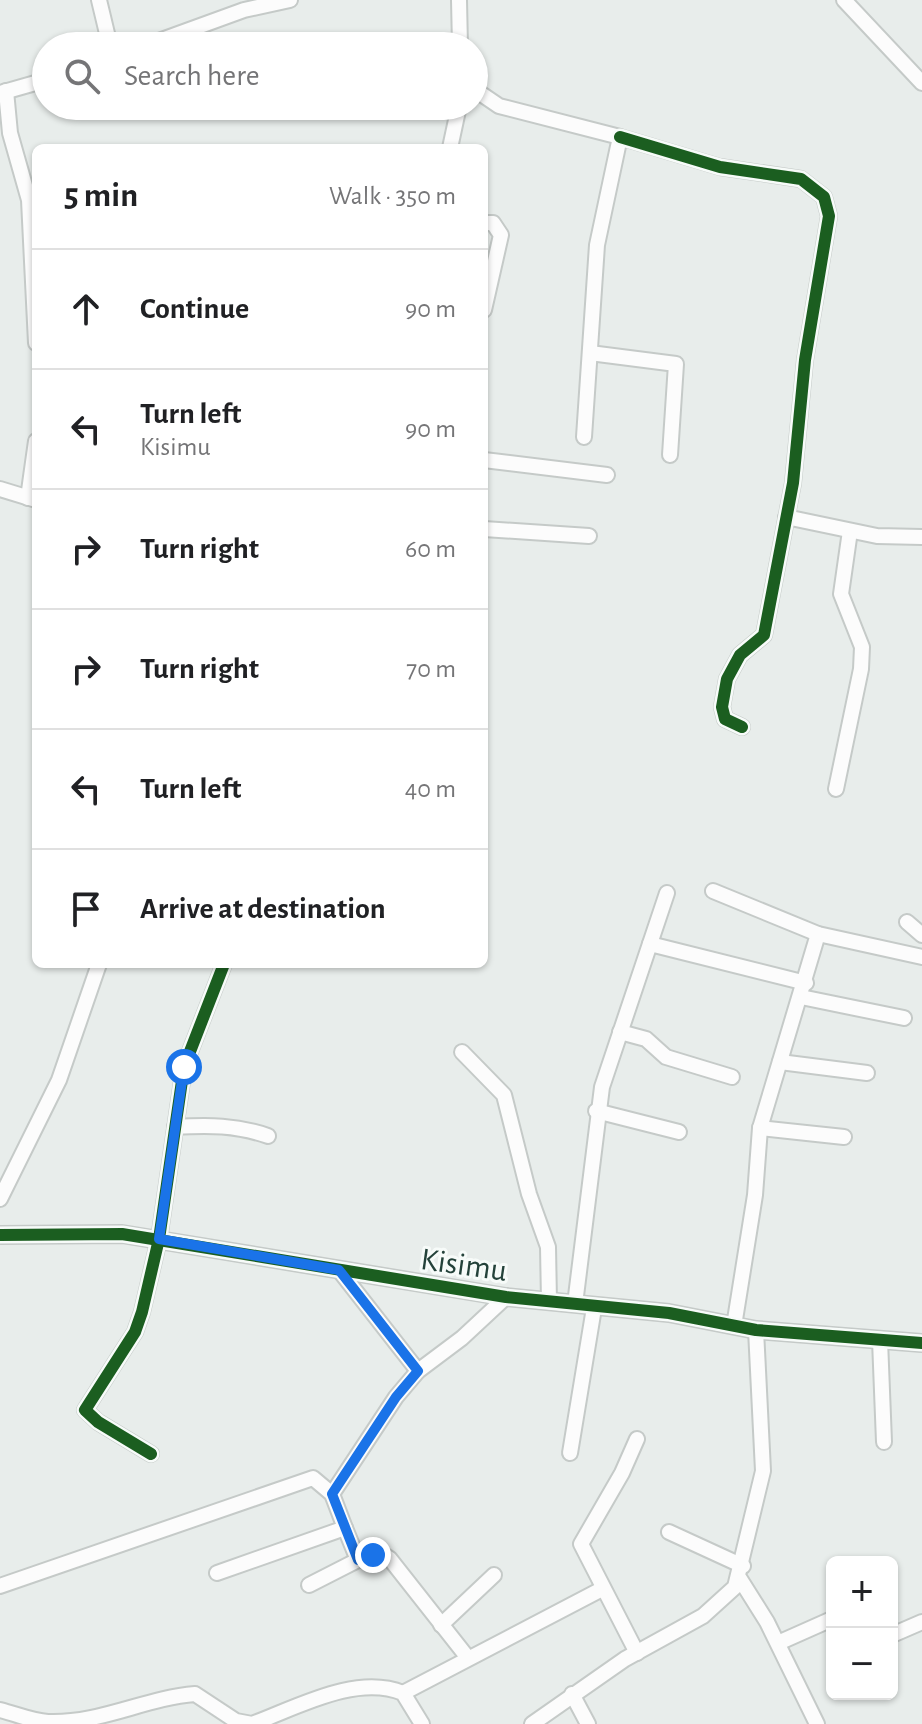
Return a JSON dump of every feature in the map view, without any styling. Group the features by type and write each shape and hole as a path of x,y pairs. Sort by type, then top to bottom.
{"street":[{"path":"99,0 107,32"},
{"path":"184,32 244,10 290,0"},
{"path":"459,0 460,32"},
{"path":"844,0 922,83"},
{"path":"32,84 3,92 10,133 29,200 32,261"},
{"path":"488,99 499,106 720,167 801,179 824,197 829,216 805,360 786,517 764,635 740,655 727,679 722,707 725,719 742,727"},
{"path":"451,144 456,120"},
{"path":"584,437 597,245 620,137"},
{"path":"488,223 493,223 501,235 488,292"},
{"path":"590,353 676,364 670,455"},
{"path":"488,460 607,475"},
{"path":"0,489 32,499"},
{"path":"786,517 877,536 922,537"},
{"path":"488,529 589,536"},
{"path":"836,789 861,669 862,647 841,594 850,531"},
{"path":"713,891 818,934 922,957"},
{"path":"575,1304 596,1111 667,893"},
{"path":"907,922 922,935"},
{"path":"734,1326 755,1195 760,1128 818,934"},
{"path":"650,944 904,1018"},
{"path":"0,1199 59,1080 98,968"},
{"path":"151,1454 85,1412 135,1332 159,1239 189,1049 222,968"},
{"path":"620,1032 646,1039 666,1057 732,1077"},
{"path":"462,1052 504,1095 529,1194 548,1247 549,1301"},
{"path":"780,1062 867,1073"},
{"path":"596,1111 679,1132"},
{"path":"175,1127 215,1124 241,1127 268,1136"},
{"path":"760,1128 844,1137"},
{"name":"Kisimu","path":"0,1235 122,1234 506,1297 669,1313 756,1330 922,1343"},
{"path":"339,1270 418,1371"},
{"path":"332,1494 396,1397 418,1371 462,1338 506,1297"},
{"path":"570,1453 594,1308"},
{"path":"532,1724 572,1694 703,1616 741,1572 763,1471 756,1330"},
{"path":"880,1340 884,1442"},
{"path":"637,1439 622,1473 581,1544 637,1653"},
{"path":"0,1586 313,1478 332,1494 358,1560"},
{"path":"217,1573 345,1528"},
{"path":"669,1532 741,1572 817,1724"},
{"path":"309,1585 373,1555 390,1559 468,1658"},
{"path":"441,1625 494,1575"},
{"path":"403,1693 602,1589"},
{"path":"778,1643 826,1622"},
{"path":"898,1632 922,1622"},
{"path":"2,1706 47,1722 95,1722 195,1694 236,1721 252,1724 367,1685 379,1684 403,1693 422,1724"},
{"path":"572,1694 588,1724"}],"cycle path":[{"path":"620,137 720,167 801,179 824,197 829,216 805,360 793,483 764,635 740,655 727,679 722,707 725,719 742,727"},
{"path":"151,1454 98,1422 85,1410 135,1332 142,1312 159,1239 184,1067 222,968"},
{"path":"0,1235 122,1234 506,1297 669,1313 756,1330 922,1343"}],"route":[{"path":"184,1067 159,1239 339,1270 418,1371 396,1397 332,1494 358,1560 373,1555"}]}
